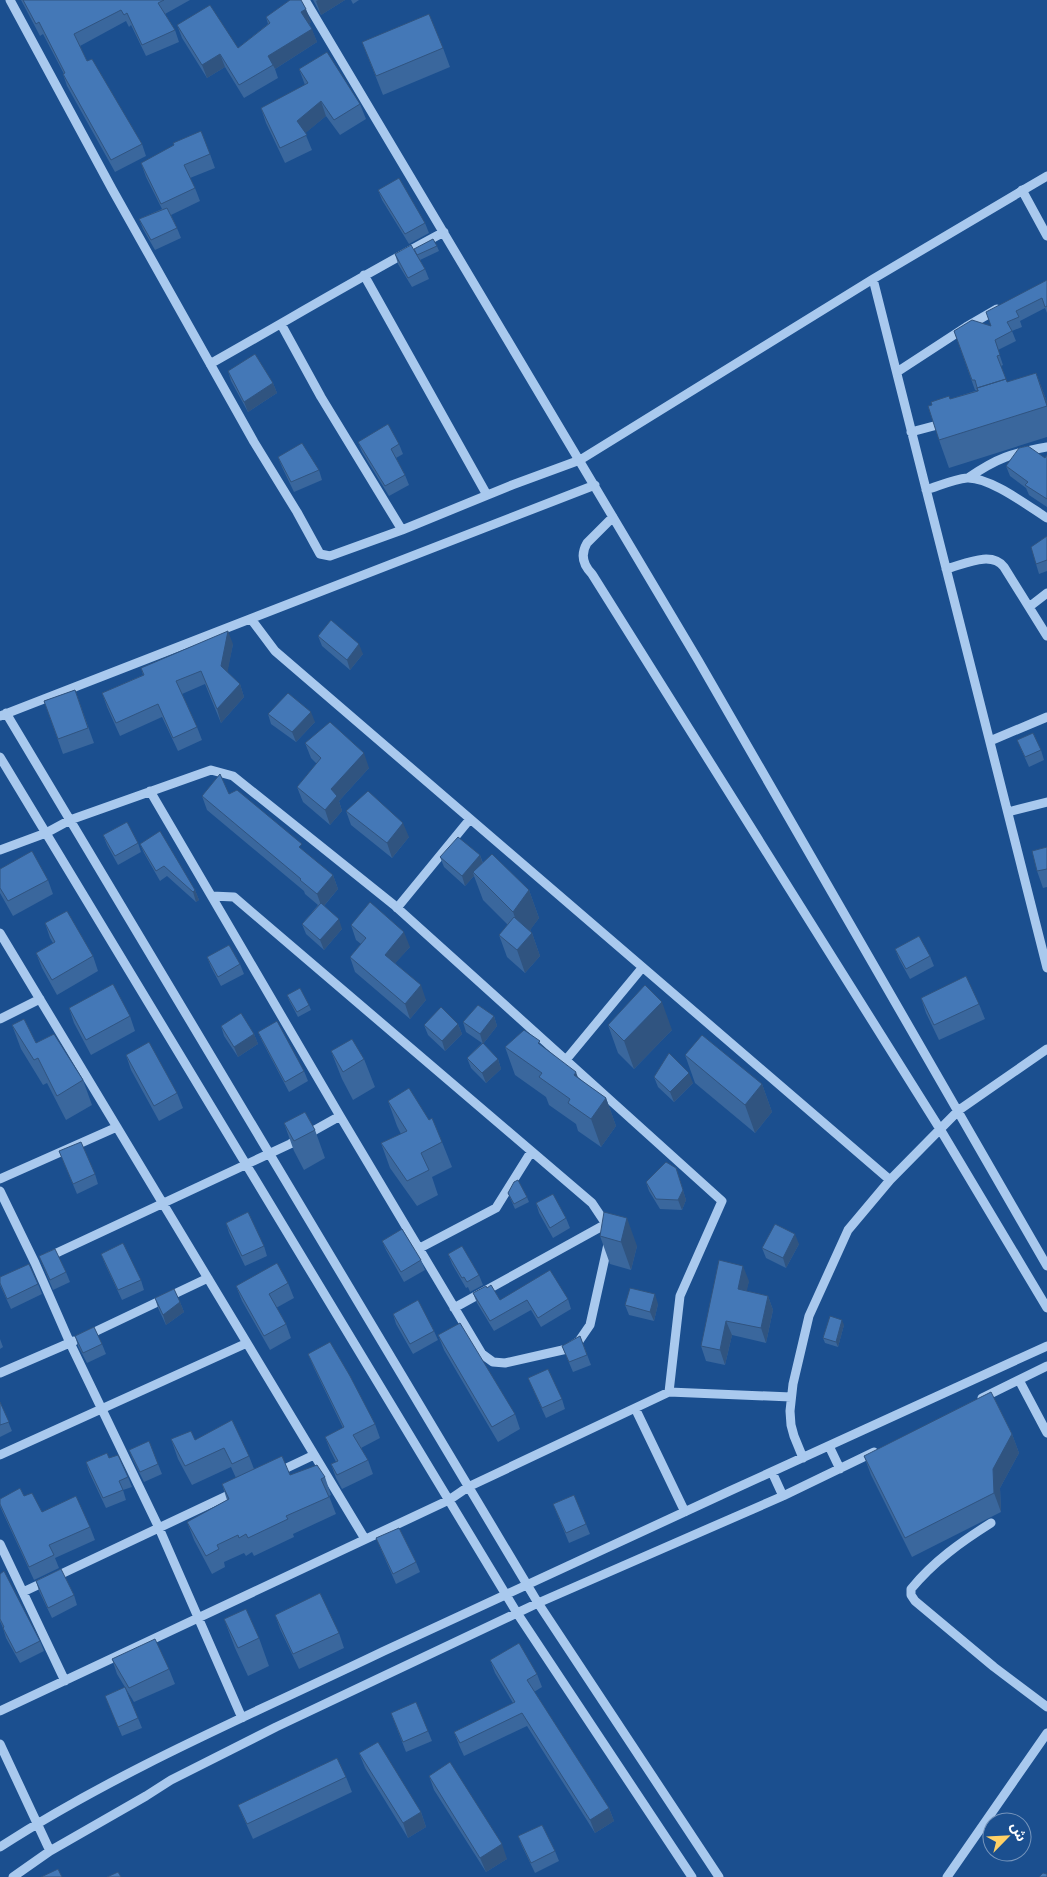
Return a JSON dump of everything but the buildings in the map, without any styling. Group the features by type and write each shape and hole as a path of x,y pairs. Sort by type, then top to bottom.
{"street":[{"path":"10,0 112,190 254,442 298,512 320,554 330,556 402,530 580,460 873,279 1047,176"},
{"path":"305,0 698,660 959,1110 1047,1266"},
{"path":"1022,190 1047,236"},
{"path":"210,364 364,275 444,232"},
{"path":"364,275 487,495"},
{"path":"873,279 1047,968"},
{"path":"897,372 966,328 1005,306"},
{"path":"281,324 321,397 402,530"},
{"path":"911,432 957,419"},
{"path":"926,490 968,478 988,464 1014,453 1047,448"},
{"path":"968,478 996,486 1047,518"},
{"path":"594,485 3,714 70,820 538,1603 719,1877"},
{"path":"613,517 584,547 583,557 587,570 940,1129 1047,1308"},
{"path":"946,569 985,559 998,560 1004,566 1047,636"},
{"path":"1030,607 1047,593"},
{"path":"251,619 275,651 890,1180"},
{"path":"990,741 1047,717"},
{"path":"0,757 506,1594 692,1877"},
{"path":"0,850 46,833 70,820 211,770 233,776 397,908 722,1201 680,1296 669,1392"},
{"path":"150,791 418,1249 482,1354 493,1362 505,1363 573,1346 590,1325 608,1246 606,1224 592,1203 234,897 212,896"},
{"path":"1008,812 1047,802"},
{"path":"397,908 470,819"},
{"path":"2,939 40,999 364,1540"},
{"path":"565,1061 642,968"},
{"path":"0,1019 40,999"},
{"path":"803,1458 796,1442 792,1425 791,1397 809,1316 848,1230 890,1180 959,1110 1047,1049"},
{"path":"26,1267 269,1154 340,1116"},
{"path":"0,1179 117,1127"},
{"path":"418,1249 496,1208 532,1152"},
{"path":"0,1191 158,1528 242,1718"},
{"path":"454,1308 606,1224"},
{"path":"0,1373 70,1343 208,1278"},
{"path":"0,1455 103,1410 247,1343"},
{"path":"0,1847 37,1823 152,1761 527,1584 1047,1346"},
{"path":"974,1402 1047,1366"},
{"path":"1019,1380 1047,1433"},
{"path":"0,1711 449,1500 468,1487 669,1392 791,1397"},
{"path":"635,1408 685,1512"},
{"path":"829,1446 840,1470"},
{"path":"13,1877 50,1851 171,1780 276,1727 538,1603 783,1496 885,1447"},
{"path":"271,1475 314,1455"},
{"path":"772,1472 783,1496"},
{"path":"23,1592 245,1487"},
{"path":"991,1523 958,1544 927,1570 911,1589 911,1595 915,1601 994,1667 1047,1707"},
{"path":"0,1544 65,1681"},
{"path":"947,1877 1047,1733"},
{"path":"0,1744 50,1851"}]}
